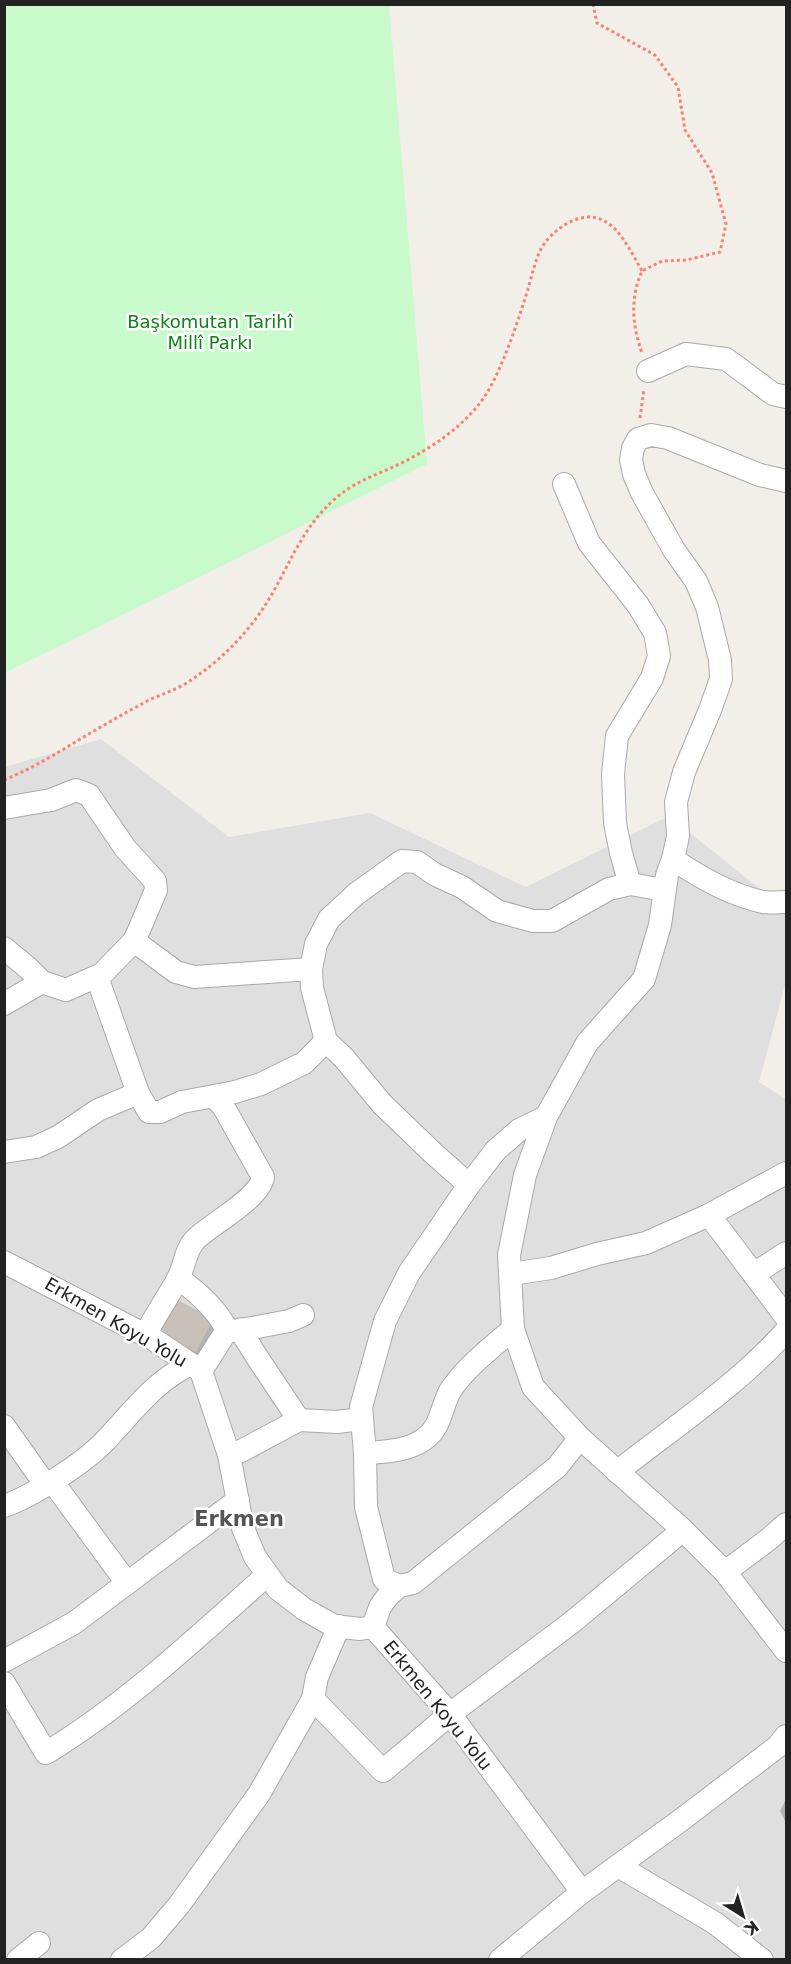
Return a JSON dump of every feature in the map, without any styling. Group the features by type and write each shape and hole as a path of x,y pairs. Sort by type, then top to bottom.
{"street":[{"path":"648,371 686,354 726,358 773,394 786,397"},
{"path":"786,482 760,475 668,438 651,435 638,439 633,448 631,460 642,493 674,550 696,581 707,608 720,660 721,679 684,772 676,802 678,836 667,875 660,925 644,980 587,1043 546,1117 525,1175 509,1255 513,1329 533,1387 580,1438 683,1530 725,1572 786,1651"},
{"path":"564,484 589,543 638,605 655,633 659,656 652,678 617,736 613,774 615,823 630,884"},
{"path":"4,808 51,800 76,790 89,795 125,848 155,881 156,890 134,940 98,977 66,990 42,982 4,948"},
{"path":"673,859 698,876 736,892 764,902 786,902"},
{"path":"469,1185 433,1154 382,1104 344,1058 326,1041 312,987 310,969 316,944 329,919 356,894 402,861 417,862 434,874 462,887 497,911 533,921 552,921 609,889 630,884 664,890"},
{"path":"134,940 176,972 194,977 310,969"},
{"path":"98,977 138,1093 149,1112 160,1112 182,1102 213,1097 261,1084 304,1063 326,1041"},
{"path":"4,1004 42,982"},
{"path":"4,1152 36,1147 58,1137 98,1110 138,1093"},
{"path":"145,1335 178,1278 194,1240 242,1204 262,1184 263,1177 223,1106 213,1097"},
{"path":"399,1586 384,1579 366,1507 365,1453 361,1419 361,1407 385,1321 409,1273 469,1185 496,1150 519,1130 546,1117"},
{"path":"511,1274 551,1268 597,1254 646,1244 709,1215 786,1173"},
{"path":"709,1215 786,1317"},
{"path":"754,1274 786,1253"},
{"name":"Erkmen Koyu Yolu","path":"4,1262 145,1335 196,1368 229,1455 243,1528 255,1557 267,1575 278,1589 304,1609 334,1626 360,1629 373,1627 450,1714 582,1892"},
{"path":"178,1278 245,1338 299,1420"},
{"path":"4,1506 22,1500 104,1442 132,1410 178,1370 196,1368 207,1359 224,1336 235,1329 289,1321 303,1315"},
{"path":"365,1453 404,1449 422,1441 435,1428 451,1391 482,1356 513,1329"},
{"path":"617,1472 717,1395 770,1349 786,1331"},
{"path":"229,1455 299,1420 337,1422 361,1419"},
{"path":"4,1426 127,1583"},
{"path":"373,1627 380,1606 399,1586 413,1583 548,1474 580,1438"},
{"path":"4,1661 74,1623 238,1500"},
{"path":"725,1572 786,1524"},
{"path":"313,1699 383,1770 450,1714 571,1623 683,1530"},
{"path":"6,1688 46,1753 82,1731 142,1683 267,1575"},
{"path":"122,1959 152,1938 186,1896 259,1794 313,1699 317,1677 339,1626"},
{"path":"500,1959 582,1892 681,1821 777,1747 786,1737"},
{"path":"618,1866 715,1923 762,1959"},
{"path":"18,1959 39,1943"}],"path":[{"path":"593,4 597,23 655,55 678,87 685,130 712,173 726,224 720,252 686,260 662,261 642,271 636,284 633,310 636,337 648,371 641,406 638,439"},
{"path":"4,780 34,767 106,724 183,685 213,664 254,620 280,580 299,540 324,509 354,484 429,448 461,422 487,393 519,316 537,258 546,242 560,228 587,216 601,218 627,244 642,271"}],"shaded area":[{"path":"101,739 229,837 370,813 526,887 669,816 786,910 786,981 759,1082 786,1099 786,1959 5,1960 5,767"}],"green space":[{"name":"Başkomutan Tarihî Millî Parkı","path":"5,4 389,5 427,464 5,673"}],"building":[{"path":"176,1299 213,1319 196,1352 158,1331"}],"district":[{"name":"Erkmen","path":"239,1519"}]}
